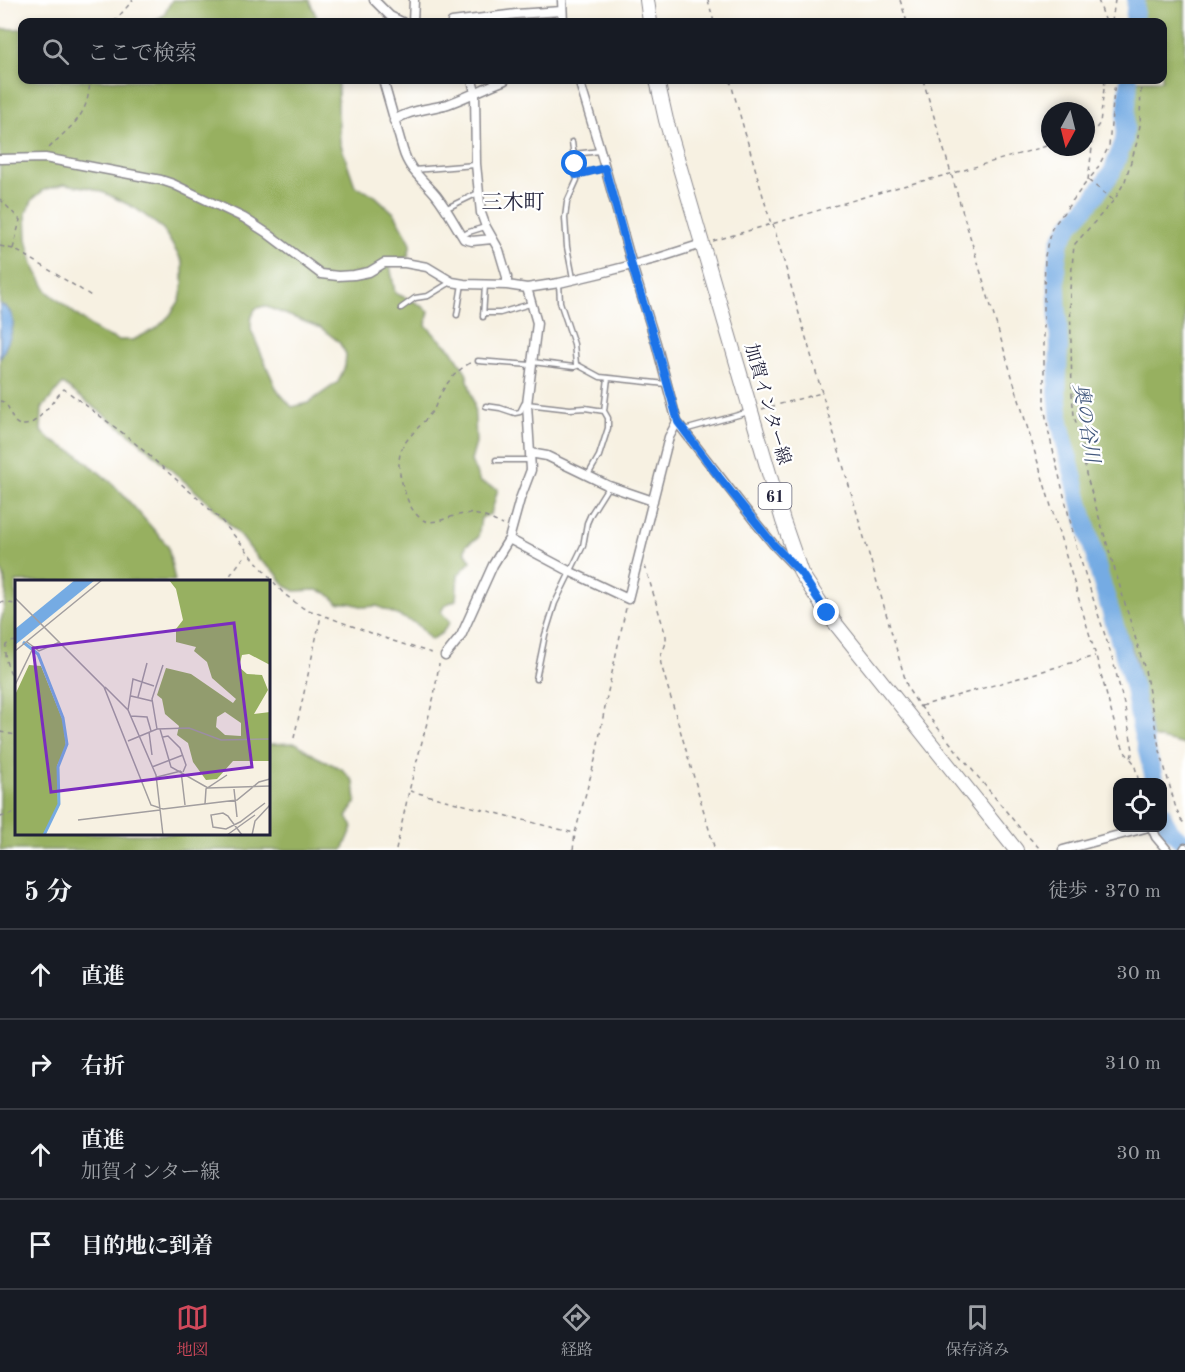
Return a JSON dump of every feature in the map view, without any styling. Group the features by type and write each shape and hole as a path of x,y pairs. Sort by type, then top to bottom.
{"main road":[{"path":"647,0 649,18"},
{"name":"加賀インター線","path":"658,84 666,120 751,412 801,573 827,613 1016,850"}],"street":[{"path":"374,0 395,18"},
{"path":"413,18 414,0"},
{"path":"562,0 562,18"},
{"path":"500,18 516,14 561,11"},
{"path":"384,18 387,13"},
{"path":"384,84 406,161 412,170 436,195 464,239 472,241 492,239"},
{"path":"473,84 476,165 482,213 486,227 499,250 507,285"},
{"path":"394,121 447,104 494,84"},
{"path":"580,84 678,422 768,538 801,573"},
{"path":"0,159 45,158 173,184 244,218 321,274 354,275 369,272 384,263 405,263 427,267 452,282 527,288 632,266 702,244"},
{"path":"445,656 461,636 493,564 509,539 531,470 527,403 537,323 527,288"},
{"path":"509,539 628,599 669,437 678,422"},
{"path":"530,456 547,456 609,486 653,501"},
{"path":"1064,850 1130,832"},
{"path":"1154,832 1167,850"}],"lane":[{"path":"572,142 577,180 567,202 566,218 567,247 573,279"},
{"path":"574,154 600,151"},
{"path":"412,170 476,165"},
{"path":"576,175 605,168"},
{"path":"445,209 479,193"},
{"path":"462,236 486,227"},
{"path":"401,308 415,298 428,296 452,282"},
{"path":"559,283 560,302 574,344 578,366"},
{"path":"457,315 462,284"},
{"path":"485,285 483,315 500,313 531,304"},
{"path":"478,361 578,366 600,377 667,384"},
{"path":"588,475 599,456 608,428 608,418 604,411 608,378"},
{"path":"486,406 515,413 520,412 525,403 604,411"},
{"path":"683,431 751,412"},
{"path":"496,460 530,456"},
{"path":"536,679 548,620 583,546 591,514 609,486"}],"path":[{"path":"117,18 133,0"},
{"path":"708,0 713,18"},
{"path":"900,0 906,18"},
{"path":"1098,0 1105,18"},
{"path":"1113,18 1115,0"},
{"path":"45,158 50,146 80,117 89,94 90,84"},
{"path":"731,84 908,689 916,703 1019,827 1041,850"},
{"path":"924,84 1096,656 1117,734 1125,752 1134,764 1138,778"},
{"path":"1095,130 1100,123 1105,84"},
{"path":"1115,84 1109,146 1096,171 1052,228 1048,240 1045,256 1044,296 1044,406 1048,434 1077,549 1112,657 1125,708 1132,750 1130,759"},
{"path":"1141,84 1140,125 1125,181 1113,201 1074,245 1070,289 1074,415 1086,474 1145,670 1159,747 1175,805 1185,824"},
{"path":"719,240 1041,148"},
{"path":"1088,180 1091,156"},
{"path":"1088,180 1113,201"},
{"path":"0,200 20,220 13,249"},
{"path":"0,246 25,255 93,297"},
{"path":"478,361 459,370 440,395 435,408 407,439 398,461 399,473 414,513 425,521 435,522 472,513 512,529"},
{"path":"0,401 8,404 13,419 18,424 25,425 37,419 64,389 128,437 220,519 292,601 321,615 426,652 445,656 439,665 434,696 396,850"},
{"path":"751,412 822,393"},
{"path":"227,580 248,552"},
{"path":"640,558 647,569 666,636 667,644 659,658 715,850"},
{"path":"573,850 575,833 595,760 628,599"},
{"path":"0,602 15,604"},
{"path":"294,738 321,615"},
{"path":"15,641 6,645 4,651 6,665 15,683"},
{"path":"920,706 1096,656"},
{"path":"0,732 15,735"},
{"path":"409,791 575,833"},
{"path":"0,817 15,813"}],"green space":[{"path":"172,0 309,0 317,18 159,18 163,16"},
{"path":"1141,0 1185,0 1185,745 1152,737 1136,660 1103,564 1062,402 1064,258 1069,240 1088,213 1115,183 1131,145 1135,84 1167,84 1167,18 1140,18"},
{"path":"0,29 18,29 18,84 338,84 340,142 355,186 374,195 395,214 411,243 408,257 389,260 395,293 429,311 426,325 452,350 466,372 474,403 475,418 476,443 471,461 480,482 498,489 491,514 481,518 478,538 466,545 465,551 471,561 458,575 456,600 445,605 441,612 450,622 442,633 431,640 417,624 377,606 364,607 350,603 338,603 327,593 316,590 295,591 285,586 276,573 258,559 243,539 209,503 135,438 63,384 42,408 41,431 52,441 77,454 113,484 134,507 168,546 175,580 15,580 15,835 270,835 270,744 296,743 317,757 342,769 354,782 356,802 347,817 353,827 343,850 0,850 0,624 6,588 0,568","holes":["64,184 91,188 135,208 163,229 183,263 180,300 157,328 133,340 118,340 98,332 47,291 33,264 27,239 26,213 33,199 44,190","264,306 321,328 339,342 346,354 345,366 338,382 308,403 292,407 277,390 251,330 251,319 255,309"]}],"water":[{"path":"0,304 8,309 13,322 10,337 0,359"}],"waterway":[{"name":"奥の谷川","path":"1134,18 1136,0"},
{"name":"奥の谷川","path":"1129,84 1124,141 1112,172 1060,241 1056,266 1059,347 1057,392 1060,423 1068,456 1100,577 1134,688 1140,724 1154,778"},
{"name":"奥の谷川","path":"1167,825 1185,843"}],"district":[{"name":"三木町","path":"513,202"}],"route":[{"path":"575,164 576,175 605,168 678,422 774,545 801,573 827,613"}]}
